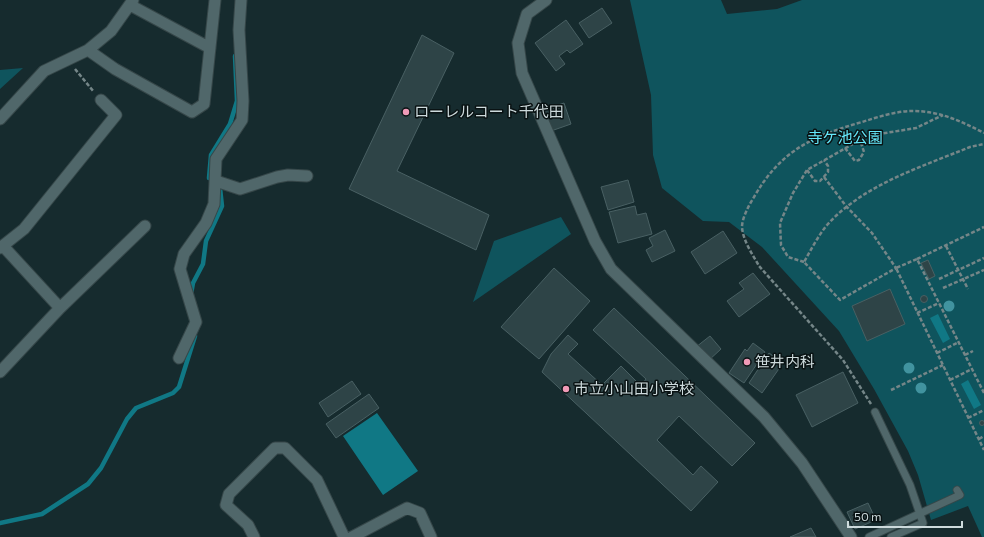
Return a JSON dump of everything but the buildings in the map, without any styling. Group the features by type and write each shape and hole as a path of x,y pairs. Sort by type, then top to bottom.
{"street":[{"path":"88,50 115,69 192,112 204,104 215,0"},
{"path":"179,358 196,322 180,269 184,254 206,223 214,204 216,159 242,120 243,101 239,30 241,0"},
{"path":"546,0 527,14 518,43 522,73 596,241 611,269 764,417 802,463 851,537"},
{"path":"0,119 44,71 88,50 111,31 131,2 210,48"},
{"path":"60,308 1,247 24,229 116,115 101,100"},
{"path":"216,181 240,189 276,177 288,175 307,176"},
{"path":"0,372 60,308 145,226"},
{"path":"254,537 248,525 226,504 229,494 275,448 285,448 317,480 344,537"},
{"path":"352,537 407,508 420,513 431,537"}],"lane":[{"path":"875,411 910,485 923,523 891,537"},
{"path":"869,537 960,495 957,490"}],"path":[{"path":"72,66 101,100"},
{"path":"875,411 843,360 759,266 749,249 742,227 748,207 765,178 784,158 809,140 840,128 882,116 912,111 944,115 963,122 984,133"},
{"path":"944,115 916,128 867,136 808,170 793,193 780,223 781,245 788,257 804,262 840,300 896,268 984,227"},
{"path":"845,148 855,161 859,160 864,152 860,140"},
{"path":"804,262 826,226 846,206 891,181 970,147 984,144"},
{"path":"808,170 815,181 820,181 828,172 828,166 824,160"},
{"path":"824,177 846,206 872,233 896,268 984,450"},
{"path":"946,246 968,289"},
{"path":"939,279 984,258"},
{"path":"917,259 984,392"},
{"path":"943,288 984,270"},
{"path":"917,313 939,303"},
{"path":"937,353 959,342"},
{"path":"965,355 973,351"},
{"path":"891,390 942,365"},
{"path":"950,380 972,369"},
{"path":"968,418 984,410"},
{"path":"979,439 984,436"}],"green space":[{"name":"寺ケ池公園","path":"630,0 721,0 727,14 777,9 802,0 984,0 984,537 982,537 968,506 931,520 918,475 908,451 874,389 839,331 762,247 729,222 703,221 662,188 653,155 651,95"},
{"path":"23,68 0,89 0,70"},
{"path":"561,217 571,234 473,302 494,241"}],"shaded area":[{"path":"938,314 950,339 943,343 930,318"},
{"path":"968,380 981,405 974,409 961,384"},
{"path":"377,413 418,471 383,495 343,436"}],"waterway":[{"path":"209,178 211,155 230,124 237,101 235,56"},
{"path":"191,294 193,283 203,264 206,241 222,206 220,188"},
{"path":"0,523 42,514 88,484 101,468 127,419 136,408 173,393 179,387 195,336"}],"place":[{"name":"ローレルコート千代田","path":"406,112"},
{"name":"笹井内科","path":"747,362"},
{"name":"市立小山田小学校","path":"566,389"}]}
